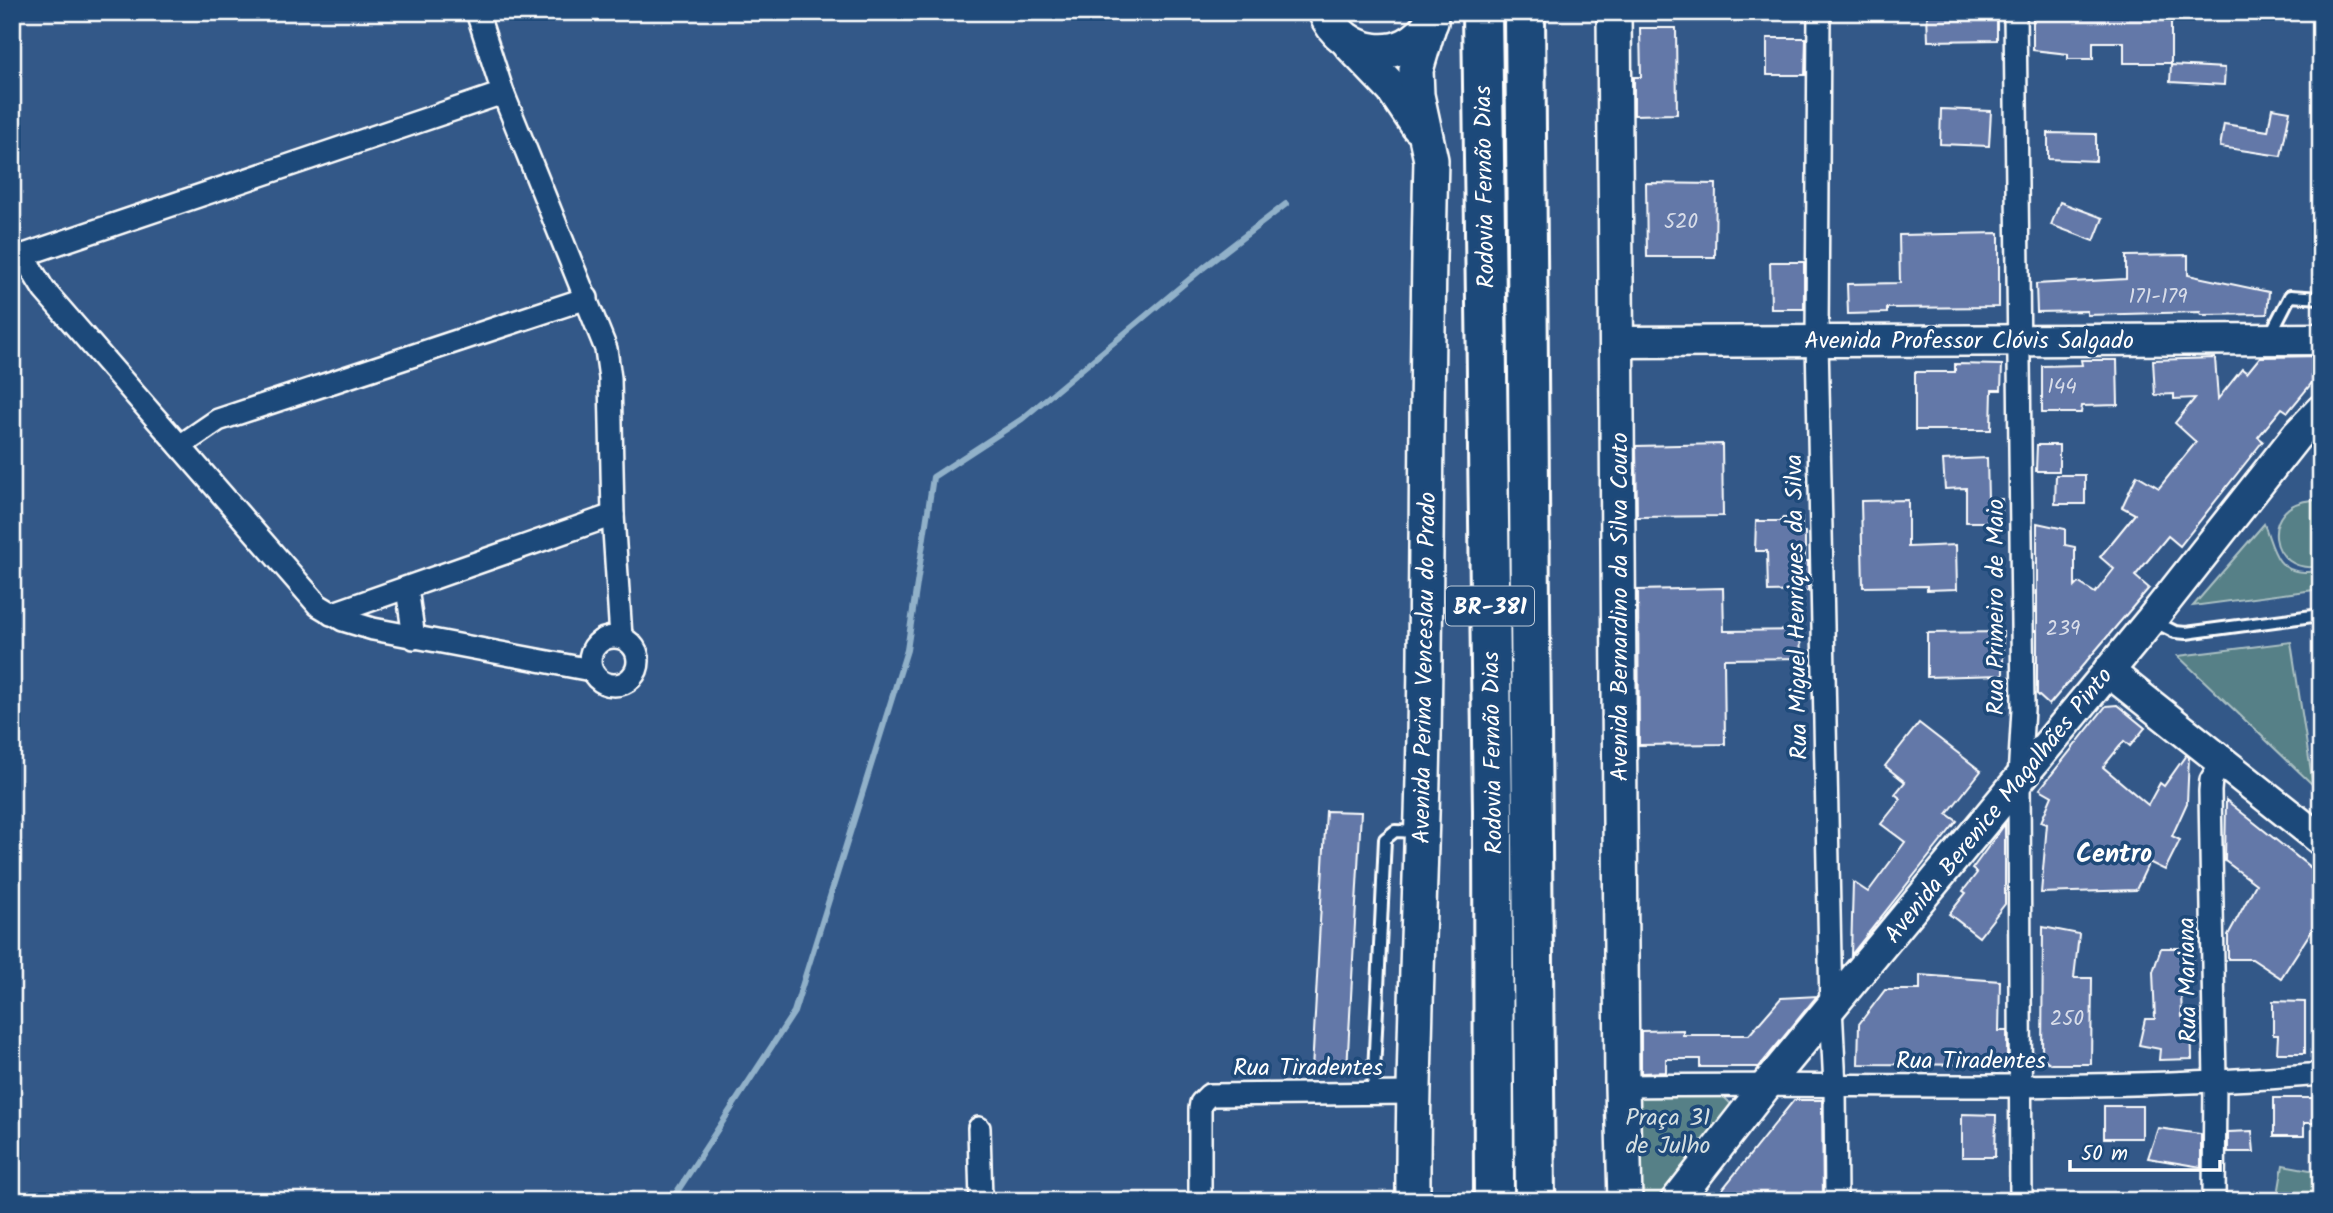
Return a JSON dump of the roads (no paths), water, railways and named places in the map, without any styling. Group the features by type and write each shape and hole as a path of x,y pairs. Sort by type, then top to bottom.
{"highway":[{"name":"Rodovia Fernão Dias","path":"1482,12 1493,811 1494,1201"},
{"name":"Rodovia Fernão Dias","path":"1525,12 1535,1201"}],"main road":[{"name":"Avenida Perina Venceslau do Prado","path":"1325,12 1336,32 1393,89 1425,136"},
{"name":"Avenida Bernardino da Silva Couto","path":"1614,12 1625,1201"},
{"name":"Avenida Perina Venceslau do Prado","path":"1413,1201 1412,1093 1422,832 1431,160 1417,95 1416,70 1432,19"},
{"path":"1350,44 1367,51 1393,50 1417,39 1432,19"},
{"name":"Avenida Professor Clóvis Salgado","path":"1618,342 2321,339"},
{"name":"Avenida Berenice Magalhães Pinto","path":"1676,1201 1768,1083 2151,620 2297,435 2321,410"},
{"path":"2108,671 2222,762 2318,833"}],"street":[{"path":"477,12 503,93 587,298 609,362 613,515 621,637"},
{"name":"Rua Miguel Henriques da Silva","path":"1819,12 1817,340 1836,1201"},
{"name":"Rua Primeiro de Maio","path":"2015,12 2023,695 2019,778 2021,1201"},
{"path":"503,93 20,257 30,267 44,290 309,597 331,614 373,629 414,638 591,670"},
{"path":"180,446 218,420 587,298"},
{"path":"331,614 613,515"},
{"path":"407,588 414,638"},
{"path":"606,637 621,637 634,646 637,669 626,682 610,685 601,682 591,670 589,662 593,647 606,637"},
{"name":"Rua Mariana","path":"2214,1201 2215,1081 2210,791 2211,780 2222,762"},
{"name":"Rua Tiradentes","path":"1622,1086 1768,1083 2020,1087 2215,1081 2321,1074"},
{"name":"Rua Tiradentes","path":"1200,1201 1200,1109 1205,1098 1215,1094 1412,1093"},
{"path":"979,1128 981,1201"}],"lane":[{"path":"2268,339 2290,296 2321,298"},
{"path":"2151,620 2175,632 2186,633 2320,615 2321,620"},
{"path":"1373,1094 1385,839 1395,831 1422,832"}],"waterway":[{"path":"671,1201 794,1012 907,650 933,477 1022,419 1203,268 1286,204"}],"district":[{"name":"Centro","path":"2114,853"}],"park label":[{"name":"Praça 31 de Julho","path":"1668,1131"}]}
